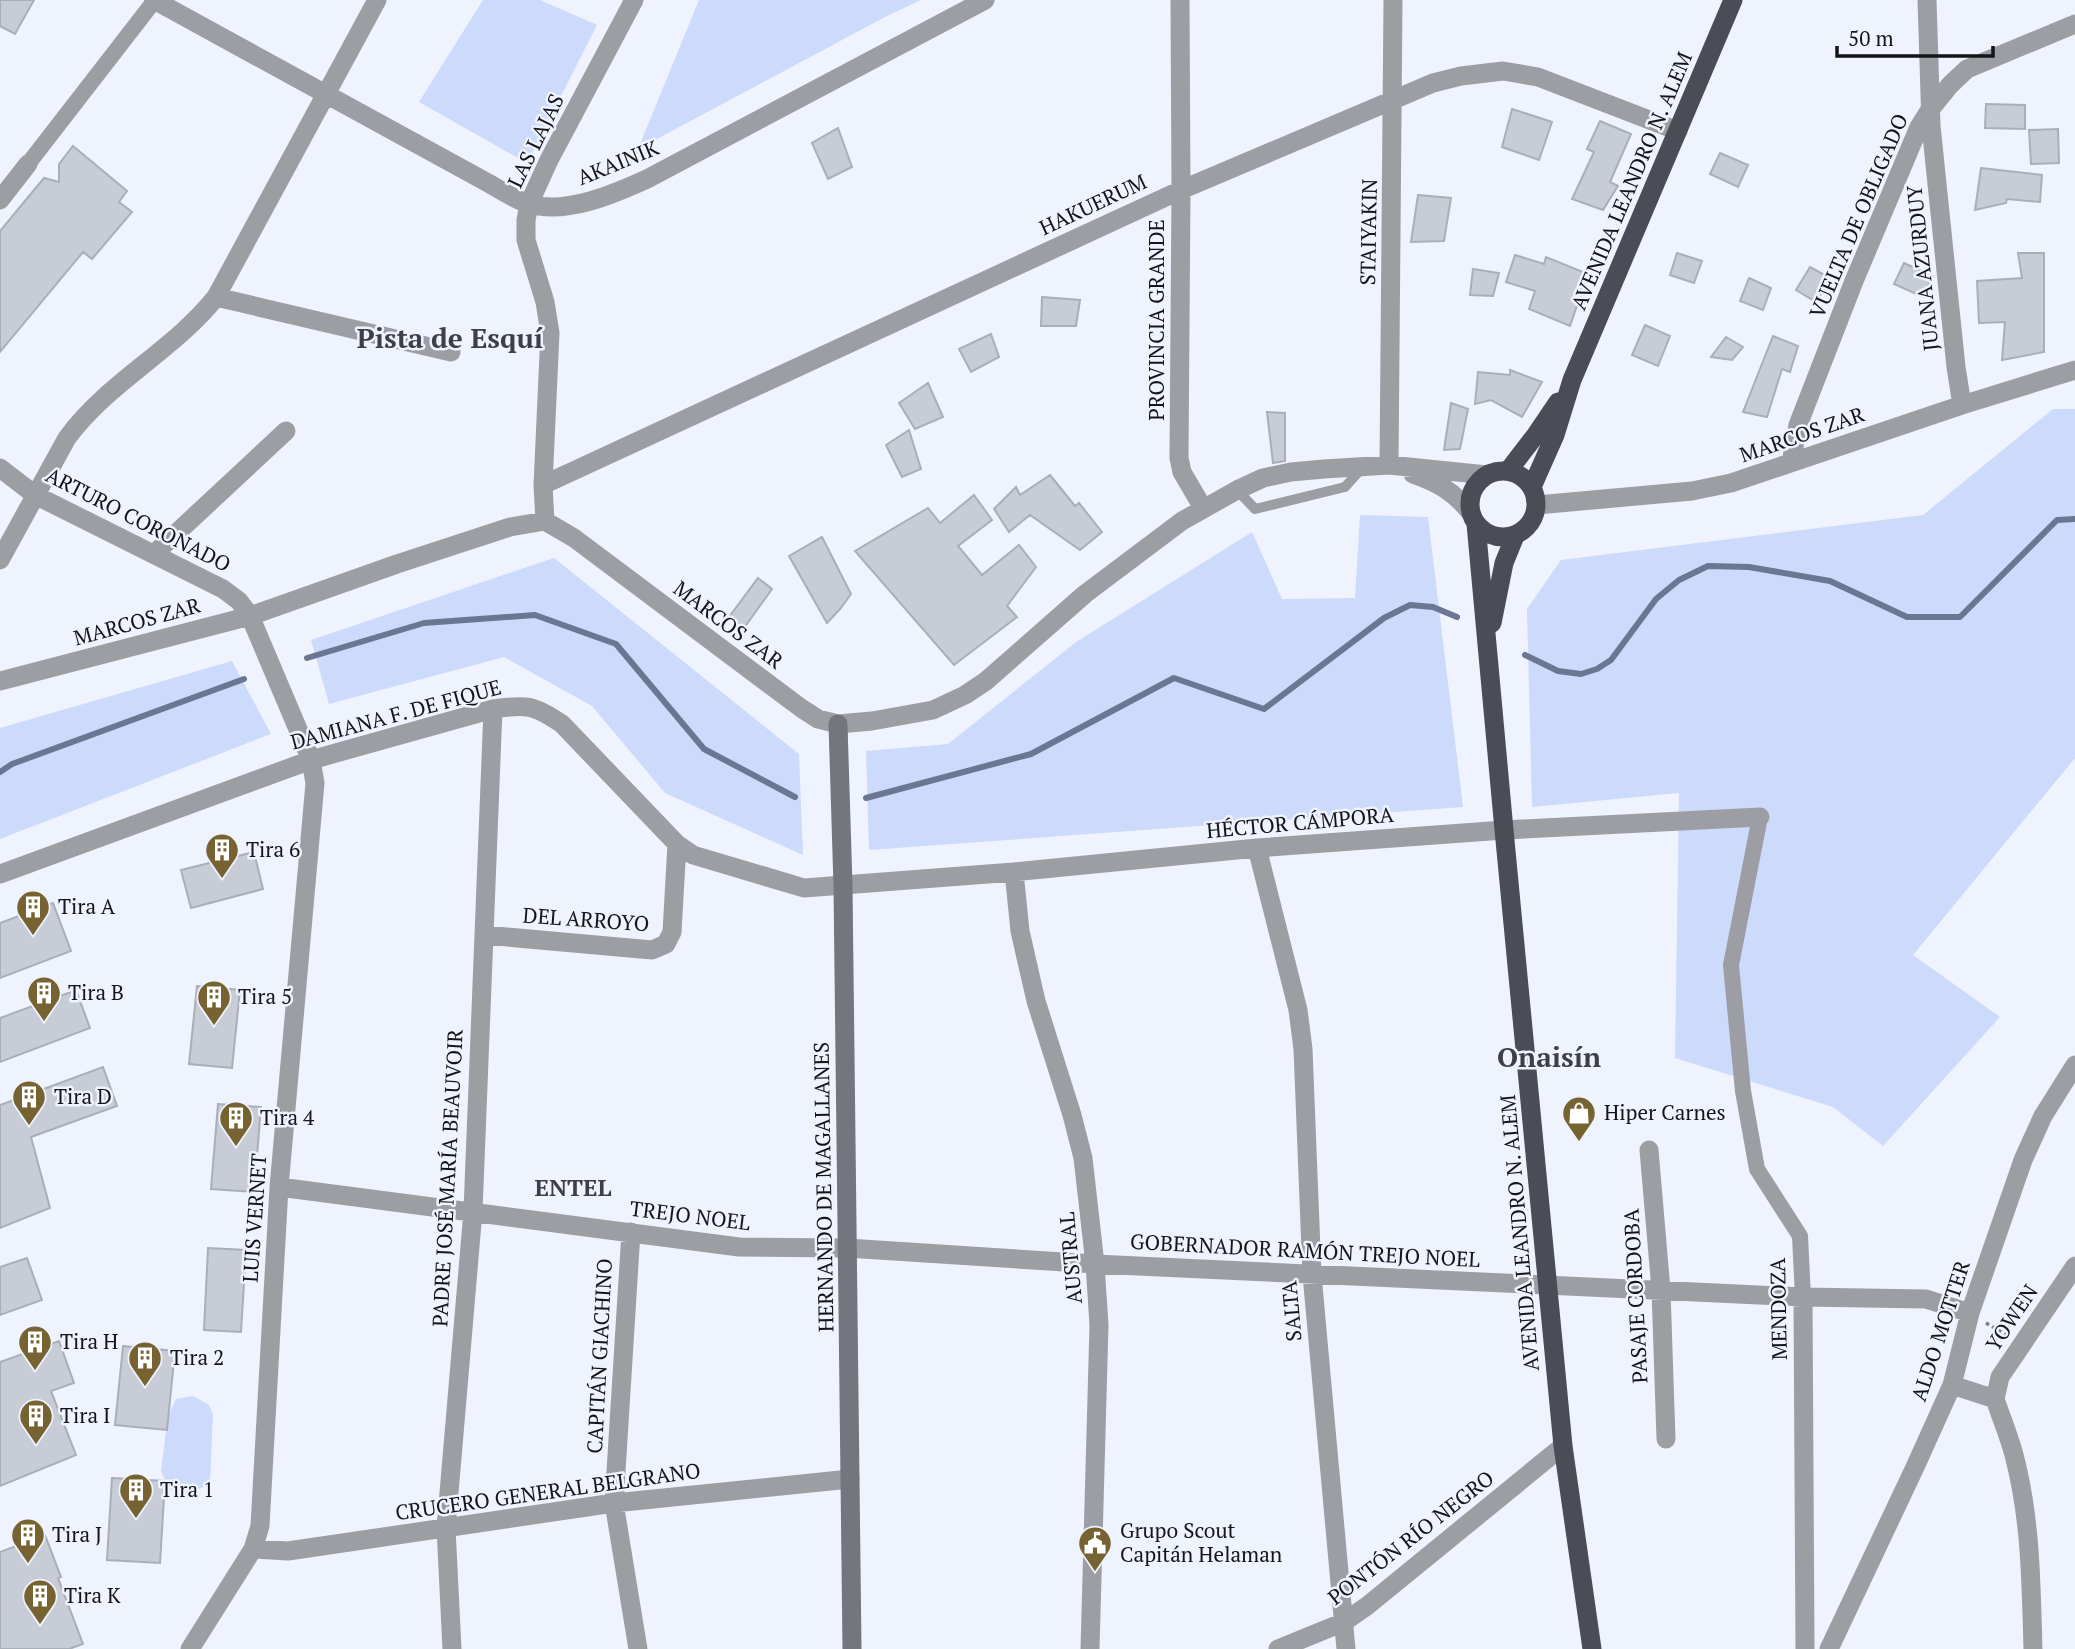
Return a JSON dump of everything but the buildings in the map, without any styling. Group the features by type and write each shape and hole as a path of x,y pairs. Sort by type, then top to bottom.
{"highway":[{"name":"AVENIDA LEANDRO N. ALEM","path":"1488,645 1504,563 1515,536 1531,524 1535,515 1534,496 1572,380 1733,0"},
{"name":"AVENIDA LEANDRO N. ALEM","path":"1508,471 1572,380"},
{"path":"1487,475 1508,471 1525,479 1534,496"},
{"name":"AVENIDA LEANDRO N. ALEM","path":"1487,475 1475,488 1470,505 1474,519 1488,645 1503,830 1563,1446 1592,1649"},
{"path":"1474,519 1484,532 1505,538 1515,536"}],"main road":[{"name":"HERNANDO DE MAGALLANES","path":"838,724 843,886 852,1649"}],"street":[{"path":"0,200 154,0"},
{"name":"AKAINIK","path":"154,0 324,95 529,204 551,206 581,204 637,184 985,0"},
{"path":"0,560 67,438 79,422 96,403 200,317 216,297 377,0"},
{"name":"LAS LAJAS","path":"545,521 543,485 550,333 545,302 526,240 526,220 529,204 549,159 634,0"},
{"name":"PROVINCIA GRANDE","path":"1180,0 1179,458 1182,472 1203,508"},
{"name":"STAIYAKIN","path":"1389,465 1394,0"},
{"name":"JUANA AZURDUY","path":"1927,0 1931,109 1955,367 1962,405"},
{"name":"VUELTA DE OBLIGADO","path":"1791,463 1798,425 1854,281 1919,127 1950,85 1967,69 2075,24"},
{"name":"HAKUERUM","path":"543,485 1181,190 1433,83 1503,71 1538,77 1678,131"},
{"path":"216,297 451,352"},
{"name":"MARCOS ZAR","path":"1534,496 1692,491 1731,484 1962,405 2075,370"},
{"path":"154,554 286,431"},
{"name":"MARCOS ZAR","path":"1389,465 1435,482 1458,497 1474,519"},
{"name":"MARCOS ZAR","path":"0,681 250,617 422,555 510,527 545,521 573,538 818,719 838,724 894,718 933,710 965,695 986,681 1085,594 1182,521 1237,489 1263,478 1291,472 1389,465 1487,475"},
{"name":"ARTURO CORONADO","path":"0,468 35,495 223,589 239,601 250,617"},
{"name":"LUIS VERNET","path":"190,1649 253,1549 260,1526 279,1187 314,809 312,760 250,617"},
{"name":"DAMIANA F. DE FIQUE","path":"0,874 312,760 493,709 530,706 544,711 562,724 677,844 693,855 804,888 843,886"},
{"name":"PADRE JOSÉ MARÍA BEAUVOIR","path":"452,1649 446,1528 472,1211 493,709"},
{"name":"HÉCTOR CÁMPORA","path":"843,886 1257,848 1503,830 1760,817"},
{"name":"MENDOZA","path":"1760,817 1731,965 1743,1091 1757,1169 1800,1236 1803,1297 1805,1649"},
{"name":"DEL ARROYO","path":"484,935 652,950 666,944 672,932 677,844"},
{"name":"SALTA","path":"1257,848 1298,1010 1303,1049 1312,1275 1346,1649"},
{"name":"AUSTRAL","path":"1014,872 1020,931 1036,1002 1083,1158 1095,1264 1098,1325 1090,1649"},
{"name":"ALDO MOTTER","path":"1829,1649 1952,1385 1970,1312 2023,1160 2043,1116 2075,1065"},
{"name":"PASAJE CORDOBA","path":"1649,1150 1661,1290 1666,1438"},
{"name":"TREJO NOEL","path":"279,1187 739,1247 847,1248"},
{"name":"CAPITÁN GIACHINO","path":"631,1232 614,1503 638,1649"},
{"name":"GOBERNADOR RAMÓN TREJO NOEL","path":"847,1248 1312,1275 1803,1297 1926,1298 1970,1312"},
{"name":"YOWEN","path":"1994,1399 2000,1377 2075,1266"},
{"path":"1952,1385 1994,1399 2014,1454 2027,1516 2033,1649"},
{"name":"PONTÓN RÍO NEGRO","path":"1278,1649 1344,1622 1367,1606 1563,1446"},
{"name":"CRUCERO GENERAL BELGRANO","path":"253,1549 288,1551 614,1503 850,1479"}],"lane":[{"path":"1237,489 1255,509 1345,487 1363,466"}],"path":[{"path":"1970,1312 2021,1344"}],"shaded area":[{"path":"483,0 540,0 597,25 527,163 419,102"},
{"path":"699,0 921,0 638,149"},
{"path":"2053,409 2075,409 2075,758 1913,955 2000,1017 1883,1146 1833,1107 1675,1058 1679,793 1532,807 1527,609 1561,560 1923,515"},
{"path":"1360,515 1428,517 1463,807 869,850 866,751 948,744 1076,642 1252,532 1282,599 1355,598"},
{"path":"554,558 799,754 803,855 665,793 592,706 504,657 329,704 311,640"},
{"path":"232,661 271,734 0,839 0,728"},
{"path":"193,1396 209,1405 213,1414 210,1483 188,1495 169,1489 161,1471 168,1416 176,1399"}],"waterway":[{"path":"1525,655 1558,671 1581,674 1597,669 1611,660 1656,599 1679,580 1708,566 1749,567 1830,581 1907,617 1960,617 2057,520 2075,519"},
{"path":"866,798 1031,754 1174,678 1264,709 1384,618 1410,605 1433,607 1457,617"},
{"path":"307,658 424,623 535,615 616,644 704,749 795,797"},
{"path":"0,772 12,764 244,679"}],"place":[{"name":"Tira 6","path":"222,880"},
{"name":"Tira A","path":"33,937"},
{"name":"Tira B","path":"44,1023"},
{"name":"Tira 5","path":"214,1027"},
{"name":"Tira D","path":"29,1127"},
{"name":"Hiper Carnes","path":"1579,1143"},
{"name":"Tira 4","path":"236,1148"},
{"name":"Tira H","path":"35,1372"},
{"name":"Tira 2","path":"145,1388"},
{"name":"Tira I","path":"36,1446"},
{"name":"Tira 1","path":"136,1520"},
{"name":"Tira J","path":"28,1565"},
{"name":"Grupo Scout Capitán Helaman","path":"1095,1573"},
{"name":"Tira K","path":"40,1626"}],"district":[{"name":"Pista de Esquí","path":"450,338"},
{"name":"Onaisín","path":"1549,1057"},
{"name":"ENTEL","path":"573,1188"}]}
